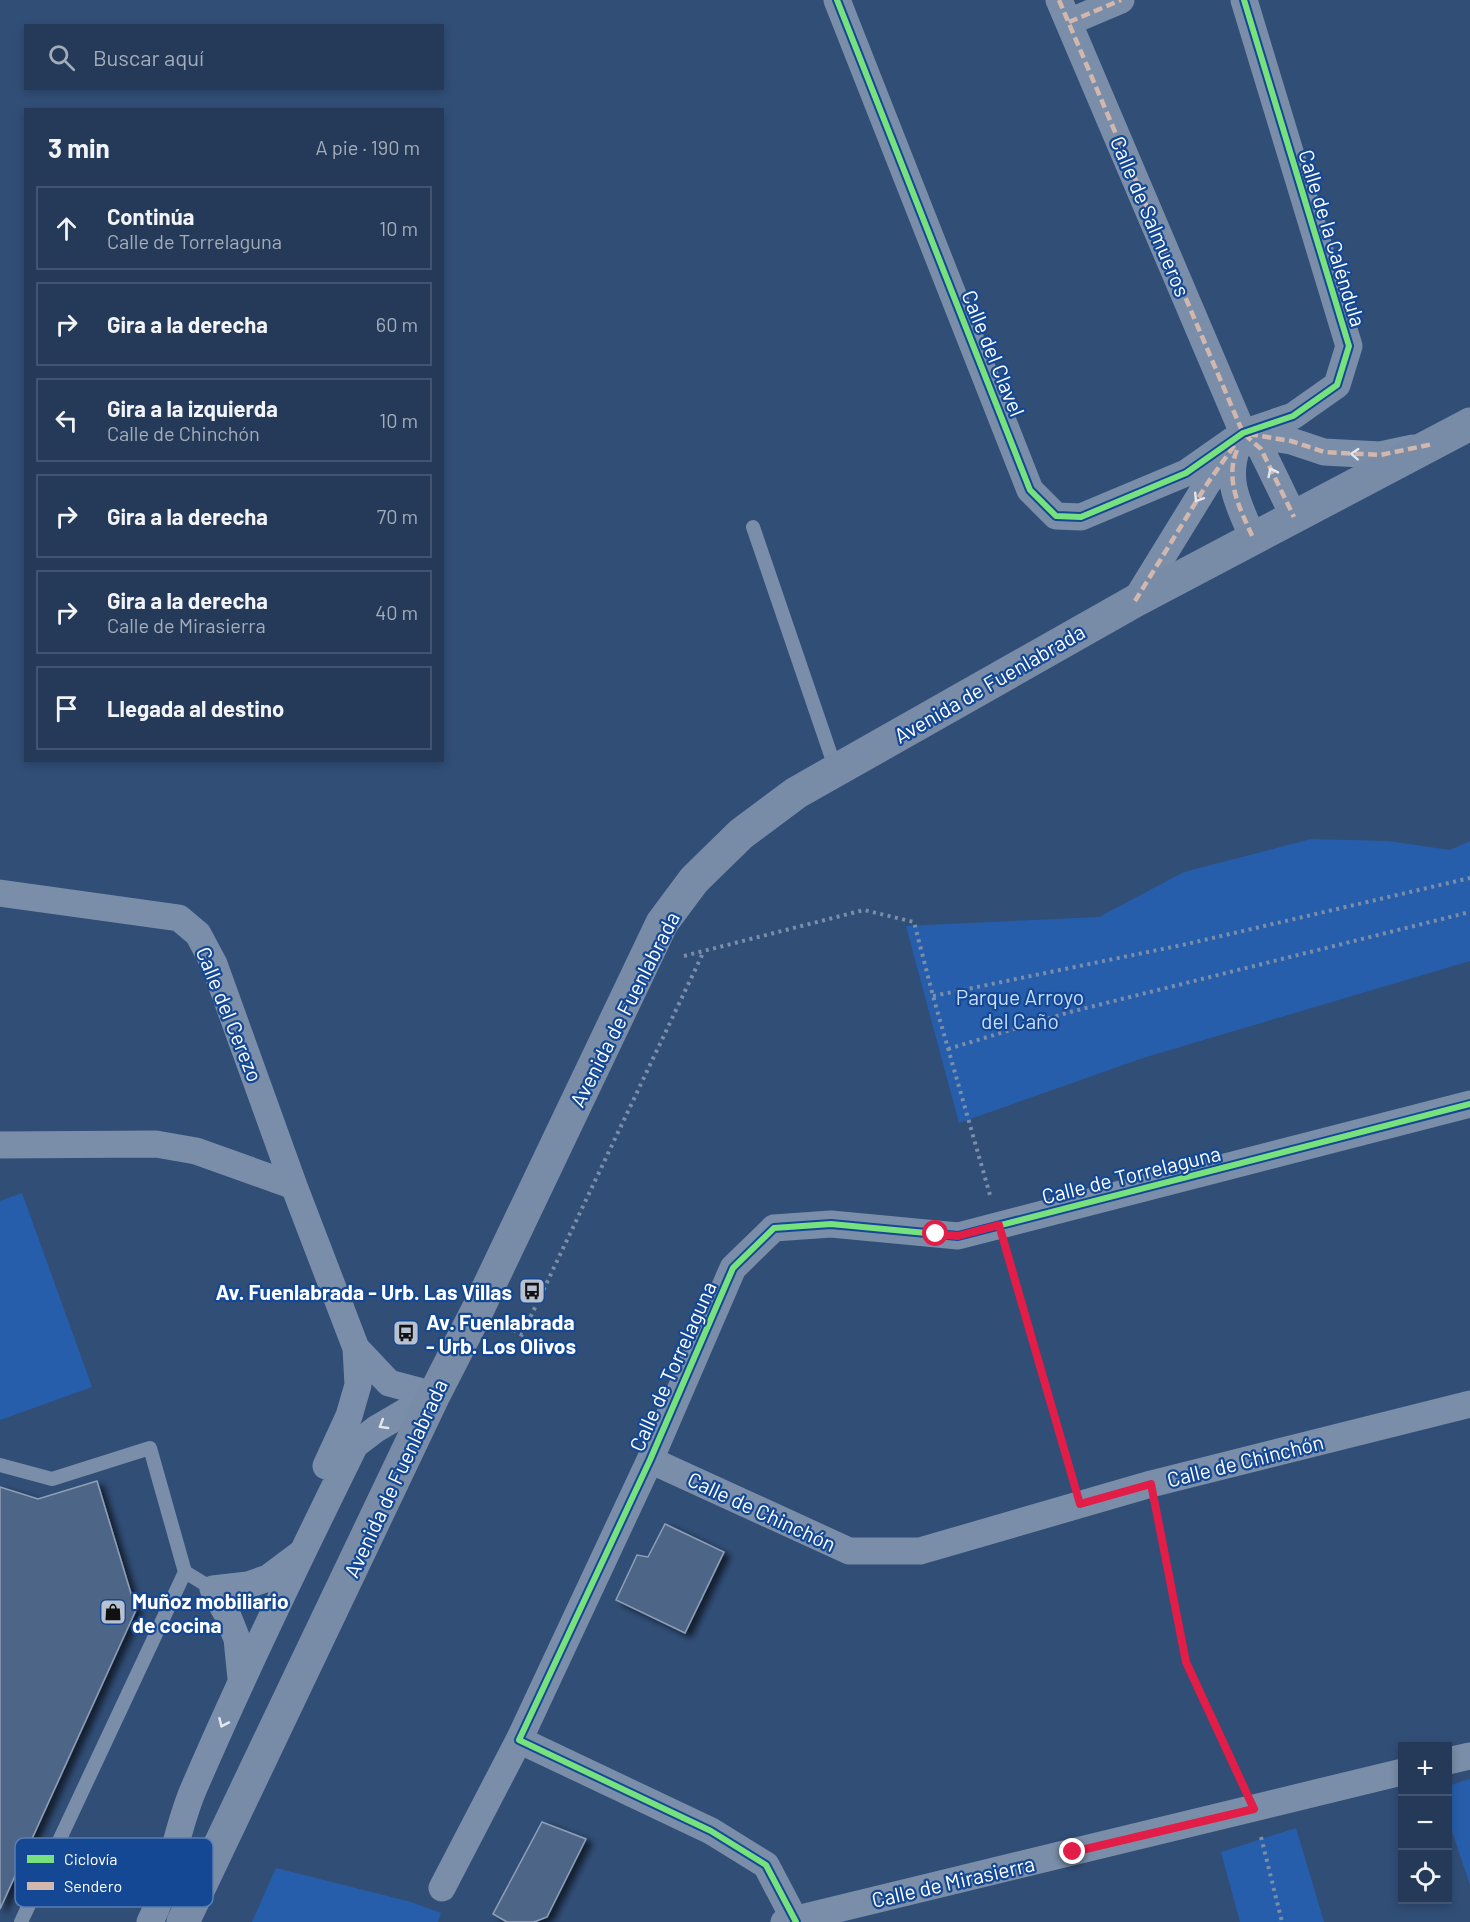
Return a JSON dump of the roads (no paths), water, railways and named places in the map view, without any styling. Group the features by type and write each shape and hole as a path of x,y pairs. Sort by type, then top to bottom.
{"main road":[{"name":"Avenida de Fuenlabrada","path":"213,1859 641,966 663,922 694,880 741,834 796,793 1135,601 1470,424"},
{"name":"Avenida de Fuenlabrada","path":"183,1922 190,1907"}],"street":[{"name":"Calle del Clavel","path":"837,0 1030,489 1056,516 1081,517 1186,473 1243,433"},
{"path":"1064,11 1121,0"},
{"name":"Calle de la Caléndula","path":"1243,433 1293,416 1336,385 1349,346 1244,0"},
{"name":"Calle de Salmueros","path":"1064,11 1243,433 1261,449 1294,517"},
{"path":"1243,433 1291,441 1324,452 1380,455 1433,444"},
{"path":"1243,433 1232,461 1234,492 1253,538"},
{"path":"1135,601 1207,484 1243,433"},
{"name":"Calle del Cerezo","path":"0,893 180,918 198,934 214,964 294,1186 356,1348 389,1383 434,1395"},
{"name":"Calle de Torrelaguna","path":"442,1888 519,1740 650,1460 733,1268 774,1228 831,1224 958,1236 1470,1104"},
{"path":"0,1145 156,1144 196,1150 294,1186"},
{"path":"323,1511 318,1483 349,1416 358,1385 356,1348"},
{"path":"177,1838 193,1791 241,1682 355,1446 376,1429 434,1395"},
{"name":"Calle de Chinchón","path":"650,1460 849,1551 920,1551 1151,1484 1470,1404"},
{"path":"241,1682 237,1639 227,1614 213,1589 248,1585 268,1578 303,1552"},
{"path":"519,1740 711,1831 766,1865 792,1921"},
{"path":"1452,1760 1470,1756"},
{"name":"Calle de Mirasierra","path":"792,1921 1398,1773"},
{"path":"150,1922 158,1907"}],"lane":[{"path":"753,527 836,770"},
{"path":"0,1465 52,1479 150,1448 185,1572 60,1838"},
{"path":"185,1572 213,1589"},
{"path":"21,1922 28,1907"}],"place":[{"name":"Av. Fuenlabrada - Urb. Las Villas","path":"532,1291"},
{"name":"Av. Fuenlabrada - Urb. Los Olivos","path":"406,1333"},
{"name":"Muñoz mobiliario de cocina","path":"113,1612"}],"park label":[{"name":"Parque Arroyo del Caño","path":"1020,1008"}]}
